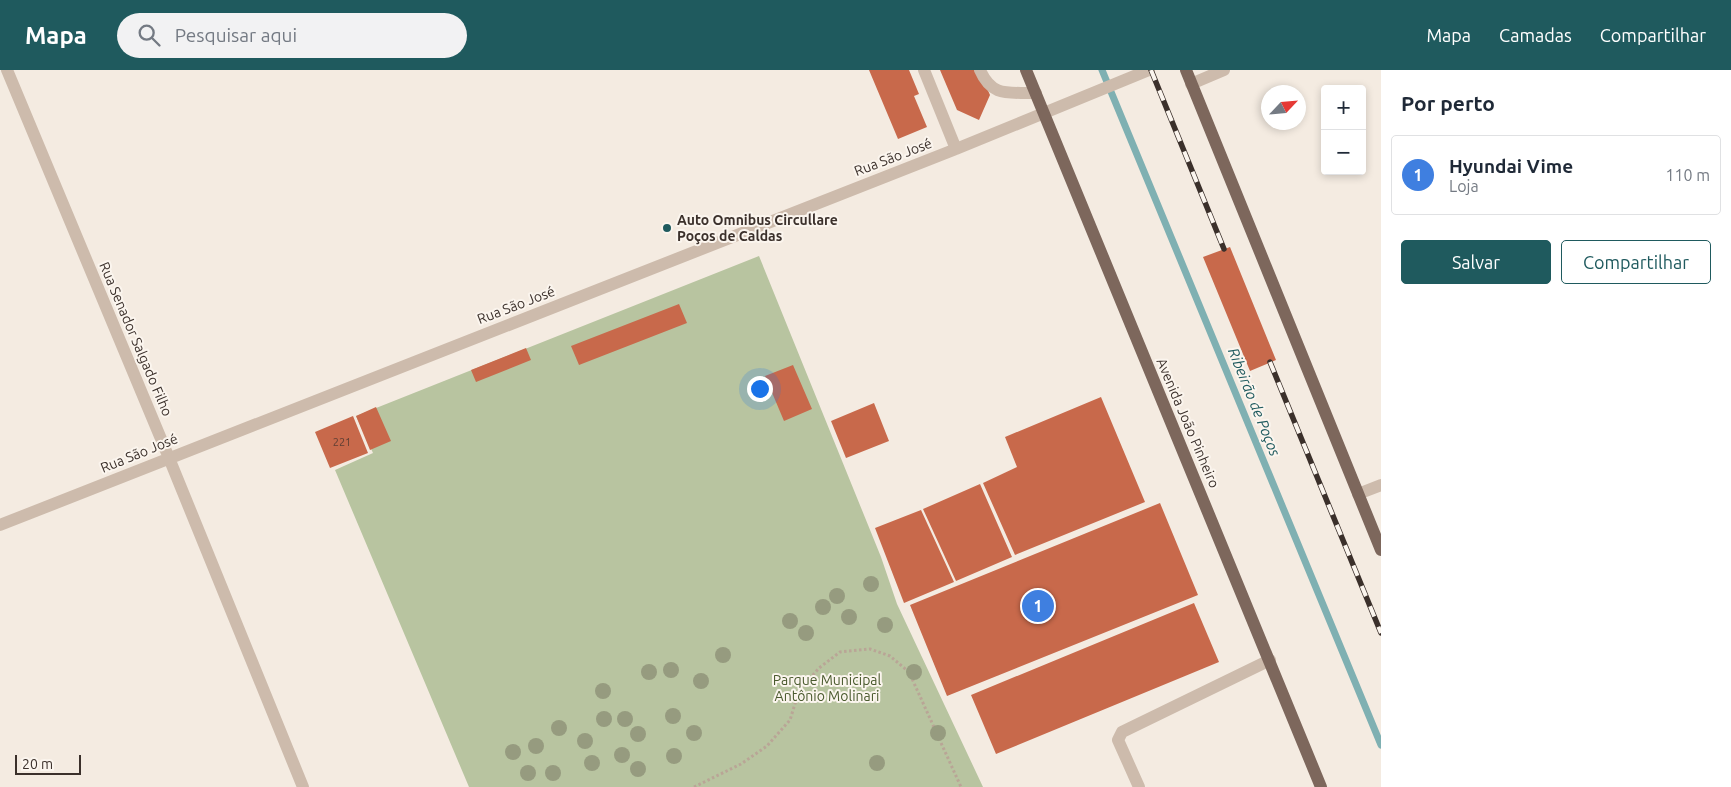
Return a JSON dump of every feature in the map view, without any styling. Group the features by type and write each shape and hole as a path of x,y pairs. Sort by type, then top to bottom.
{"main road":[{"name":"Avenida João Pinheiro","path":"1026,70 1321,787"},
{"path":"1186,70 1381,550"}],"street":[{"path":"0,74 7,70"},
{"name":"Rua Senador Salgado Filho","path":"7,70 169,458 303,787"},
{"path":"924,70 956,149"},
{"path":"980,70 988,84 999,92 1036,93"},
{"name":"Rua São José","path":"0,525 956,149 1149,70"},
{"path":"1191,84 1224,70"},
{"path":"1358,494 1381,485"},
{"path":"1139,787 1118,740 1122,732 1270,660"}],"path":[{"path":"694,787 741,764 767,746 790,720 799,691 819,668 840,652 870,649 890,656 909,672 962,787"}],"green space":[{"name":"Parque Municipal Antônio Molinari","path":"759,256 881,557 897,604 983,787 469,787 335,470 373,453 356,416"}],"building":[{"path":"869,70 909,70 919,94 914,96 927,127 898,139"},
{"path":"940,70 979,70 990,95 979,120 957,110"},
{"path":"1230,247 1276,360 1250,371 1203,257"},
{"path":"679,304 687,323 579,365 571,346"},
{"path":"526,348 531,360 476,382 471,370"},
{"path":"793,365 812,409 784,421 765,376"},
{"path":"1101,397 1145,502 1015,555 983,483 1017,467 1005,437"},
{"path":"874,403 889,441 846,458 831,421"},
{"path":"376,407 391,441 370,450 356,416"},
{"path":"353,416 368,453 330,468 315,432"},
{"path":"980,484 1012,557 956,581 923,509"},
{"path":"1160,503 1198,595 947,696 910,605"},
{"path":"921,510 954,582 904,603 875,528"},
{"path":"1194,603 1219,662 996,754 971,695"}],"waterway":[{"name":"Ribeirão de Poços","path":"1102,70 1381,745"}],"railway":[{"path":"1151,70 1224,249"},
{"path":"1270,362 1381,633"}],"place":[{"name":"Auto Omnibus Circullare Poços de Caldas","path":"667,228"},
{"name":"Hyundai Vime","path":"1038,606"}]}
